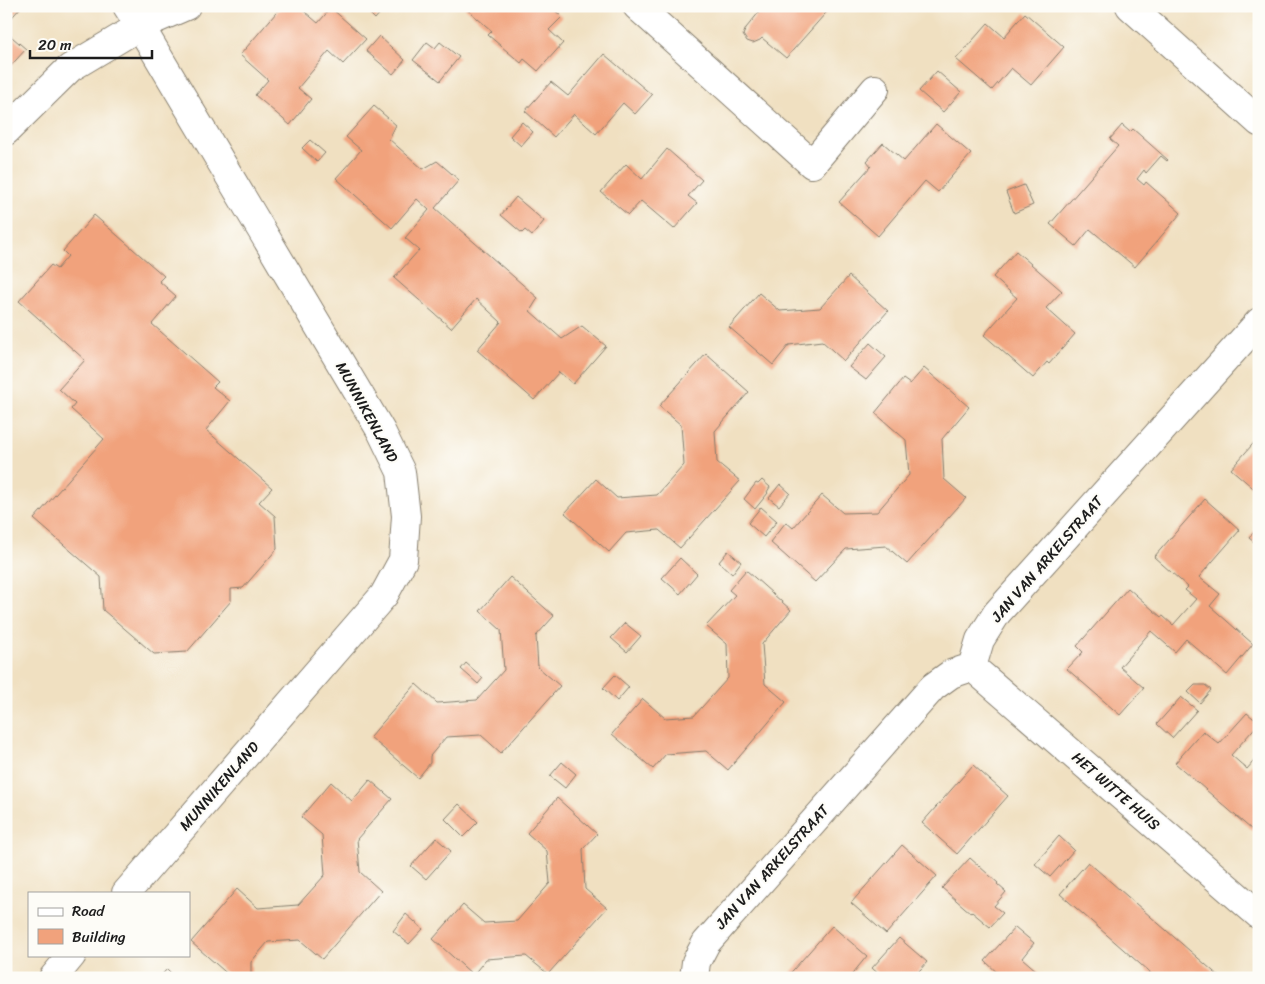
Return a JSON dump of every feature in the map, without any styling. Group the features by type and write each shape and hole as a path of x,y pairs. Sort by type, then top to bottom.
{"street":[{"path":"6,131 70,68 134,16 186,6"},
{"path":"637,6 812,164 875,89"},
{"path":"1130,6 1259,122"},
{"name":"MUNNIKENLAND","path":"127,892 384,595 403,560 406,516 401,472 381,431 134,16"},
{"name":"JAN VAN ARKELSTRAAT","path":"694,978 696,962 706,943 932,687 951,674 972,667 980,640 997,613 1259,322"},
{"name":"HET WITTE HUIS","path":"972,667 1259,915"},
{"path":"53,978 71,956"}],"building":[{"path":"6,6 22,6 6,24"},
{"path":"282,6 298,6 318,23 331,8 366,39 343,64 329,51 298,88 311,99 290,125 255,95 268,80 240,55"},
{"path":"362,6 386,6 375,19"},
{"path":"463,6 550,6 562,17 549,30 563,43 538,71 524,59 521,63 488,35 492,31"},
{"path":"755,6 832,6 786,58 762,38 753,43 747,41 743,35 746,28 760,11"},
{"path":"1025,13 1064,47 1031,85 1011,68 992,90 956,59 988,23 1004,37"},
{"path":"6,32 26,49 6,71"},
{"path":"379,36 405,60 393,74 366,51"},
{"path":"427,42 435,48 440,42 459,57 440,81 413,60"},
{"path":"604,54 652,95 635,114 623,103 596,134 574,114 554,137 525,111 551,82 568,96"},
{"path":"937,71 961,92 943,112 919,91"},
{"path":"374,106 396,125 389,139 423,169 437,161 459,180 435,208 538,298 530,311 562,339 582,326 606,346 573,384 559,372 534,400 477,350 501,322 476,299 451,328 394,278 419,250 405,238 429,210 417,199 392,228 336,178 361,150 346,137"},
{"path":"522,122 533,132 521,146 510,136"},
{"path":"936,124 971,154 938,192 925,181 878,236 839,202 871,166 867,161 883,143 904,161"},
{"path":"1122,125 1130,132 1133,129 1168,160 1161,156 1146,173 1144,170 1137,179 1144,185 1146,182 1181,213 1135,267 1090,229 1076,246 1050,224 1118,146 1110,139"},
{"path":"310,140 325,153 317,162 302,148"},
{"path":"667,149 702,180 688,196 697,203 674,229 641,201 628,215 601,192 626,164 642,179"},
{"path":"1024,185 1033,205 1014,213 1006,192"},
{"path":"516,197 544,221 532,236 525,230 522,233 501,215"},
{"path":"94,215 164,276 159,281 176,296 152,324 218,382 213,387 230,401 206,430 272,488 259,502 275,516 277,549 243,588 231,589 231,601 187,652 154,654 103,610 101,577 34,519 104,439 71,409 75,404 59,389 85,360 19,301 51,265 57,269 68,256 63,251"},
{"path":"1016,251 1062,291 1046,308 1075,334 1049,364 1047,362 1033,378 984,335 1017,298 993,277"},
{"path":"849,276 888,311 844,361 822,341 789,345 773,365 729,327 759,293 780,311 820,308"},
{"path":"870,343 886,357 866,380 849,367"},
{"path":"706,354 749,392 715,431 717,462 740,481 680,548 659,530 626,533 609,552 565,513 596,479 617,498 657,495 684,465 681,425 659,406"},
{"path":"924,368 969,407 942,439 944,479 966,498 907,564 886,546 846,549 815,582 770,542 786,522 793,528 822,495 843,513 877,512 909,475 906,440 875,413 903,379 910,384"},
{"path":"1259,437 1259,493 1231,469"},
{"path":"762,480 770,487 768,493 755,509 744,499 756,483 758,484"},
{"path":"780,484 790,493 779,506 769,498"},
{"path":"1205,499 1240,530 1199,577 1220,594 1210,606 1253,644 1227,675 1186,639 1175,652 1151,631 1120,667 1144,688 1120,715 1067,669 1083,652 1077,646 1128,588 1173,625 1196,599 1185,590 1188,587 1154,557"},
{"path":"761,507 777,521 764,537 748,523"},
{"path":"1259,526 1259,546 1249,538"},
{"path":"728,551 741,562 732,574 719,562"},
{"path":"680,558 697,574 680,594 662,578"},
{"path":"746,570 791,610 762,644 765,684 786,702 728,770 706,751 666,754 653,769 612,734 643,699 665,718 694,716 728,678 727,644 706,626 735,595 729,590"},
{"path":"510,577 554,616 536,636 538,667 560,686 501,753 481,735 446,737 430,756 430,763 418,778 370,737 416,684 437,703 477,700 504,670 501,630 480,611"},
{"path":"625,623 641,636 627,652 611,638"},
{"path":"466,663 483,678 478,684 461,669"},
{"path":"615,675 629,687 617,701 603,688"},
{"path":"1195,685 1205,685 1211,690 1200,703 1188,692"},
{"path":"1181,697 1197,710 1172,738 1157,724"},
{"path":"1247,713 1259,723 1231,755 1247,769 1259,755 1259,836 1175,763 1203,731 1219,744"},
{"path":"562,762 576,774 565,788 550,776"},
{"path":"973,765 1008,796 957,854 922,823"},
{"path":"370,780 392,799 357,839 360,872 381,891 322,959 300,940 268,942 251,962 251,978 232,978 191,942 237,889 258,908 298,905 325,875 322,835 301,817 331,782 352,801"},
{"path":"557,798 597,834 583,849 585,889 607,908 548,974 526,956 486,959 473,975 433,939 463,905 484,923 517,921 550,883 547,851 527,833"},
{"path":"459,804 478,822 463,837 445,819"},
{"path":"1059,836 1074,850 1050,877 1035,864"},
{"path":"436,838 451,851 426,879 411,866"},
{"path":"902,845 937,876 886,934 851,903"},
{"path":"970,858 1006,892 994,906 1003,913 990,927 942,888"},
{"path":"1088,862 1221,978 1156,978 1060,894"},
{"path":"406,914 423,929 409,944 393,931"},
{"path":"832,926 867,956 849,978 786,978"},
{"path":"1015,927 1034,943 1022,958 1045,978 1003,978 985,961"},
{"path":"899,938 927,962 913,978 883,978 872,968"},
{"path":"167,969 176,978 159,978"}]}
